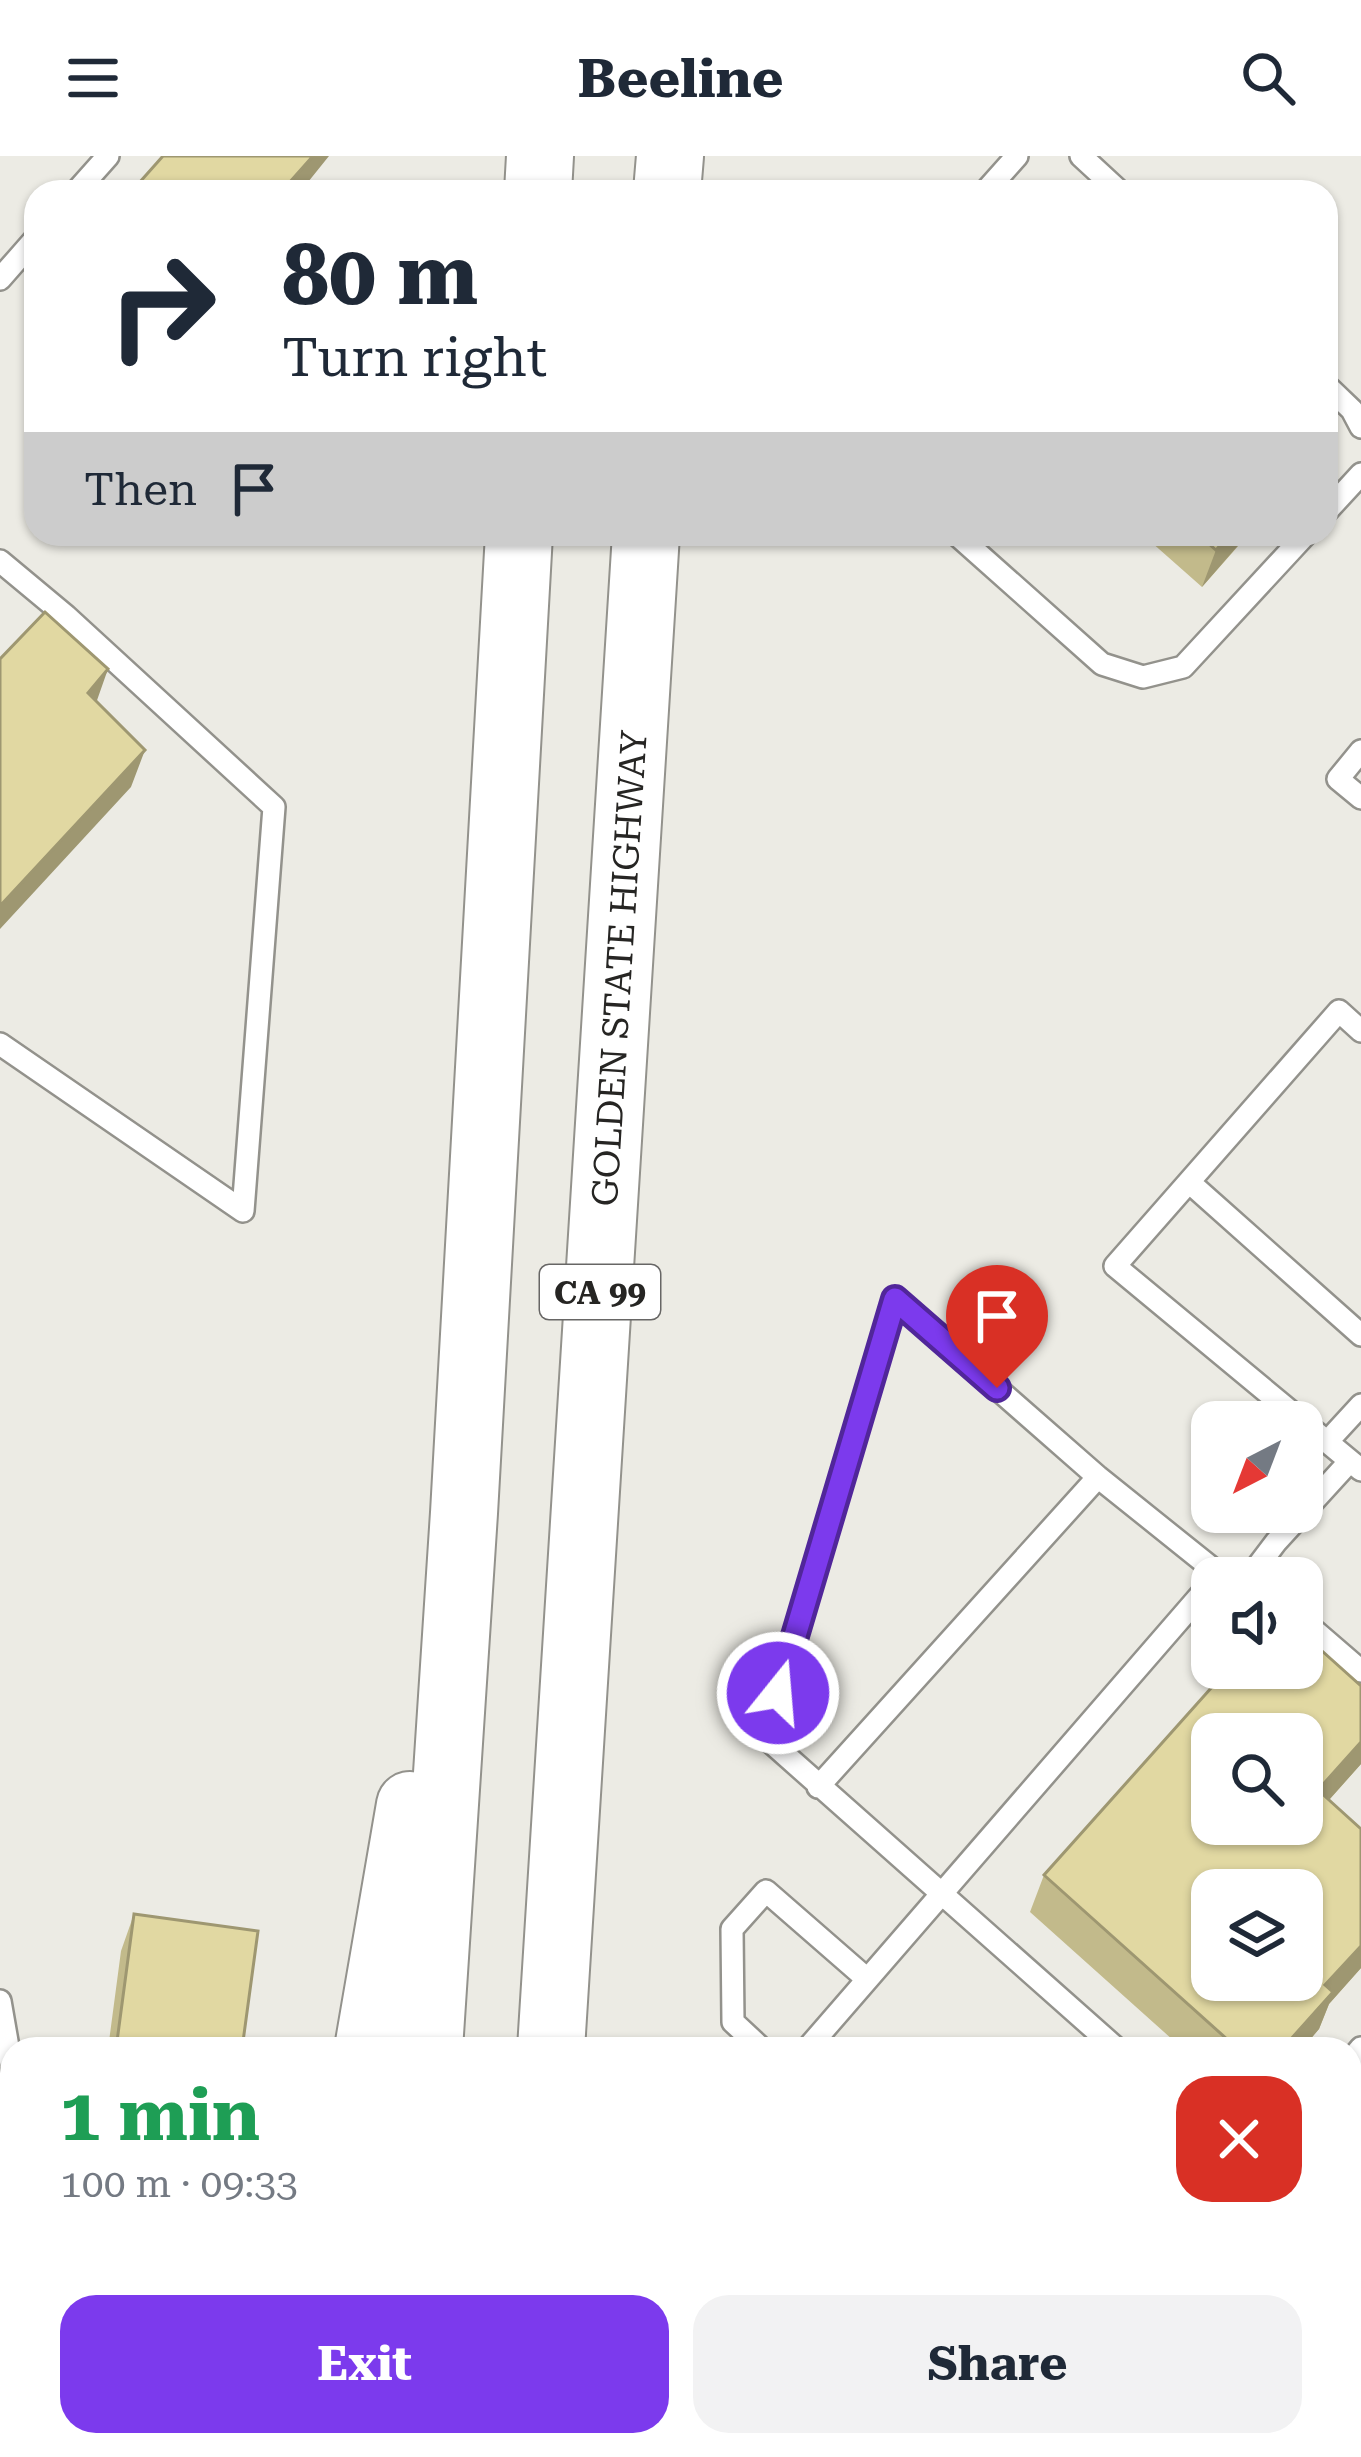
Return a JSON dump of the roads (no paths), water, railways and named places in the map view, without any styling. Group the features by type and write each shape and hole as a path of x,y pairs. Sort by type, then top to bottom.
{"highway":[{"path":"430,2037 518,546"},
{"name":"GOLDEN STATE HIGHWAY","path":"557,2037 645,546"},
{"path":"370,2037 464,1513"}],"lane":[{"path":"87,180 108,156"},
{"path":"996,180 1018,156"},
{"path":"1082,156 1107,180"},
{"path":"0,279 24,252"},
{"path":"1338,397 1361,428"},
{"path":"1338,499 1361,474"},
{"path":"969,546 1102,664 1143,677 1183,668 1295,546"},
{"path":"0,561 274,808 243,1210 0,1044"},
{"path":"1361,751 1338,779 1361,798"},
{"path":"1266,1557 1356,1466 1115,1266 1339,1011 1361,1031"},
{"path":"1189,1182 1361,1335"},
{"path":"1103,2037 765,1737 895,1299 1191,1557"},
{"path":"1327,1442 1361,1405"},
{"path":"818,1786 1099,1477"},
{"path":"817,2037 1191,1606"},
{"path":"1323,1638 1361,1671"},
{"path":"749,2037 733,2022 732,1929 766,1891 866,1979"},
{"path":"0,2001 6,2037"}]}
